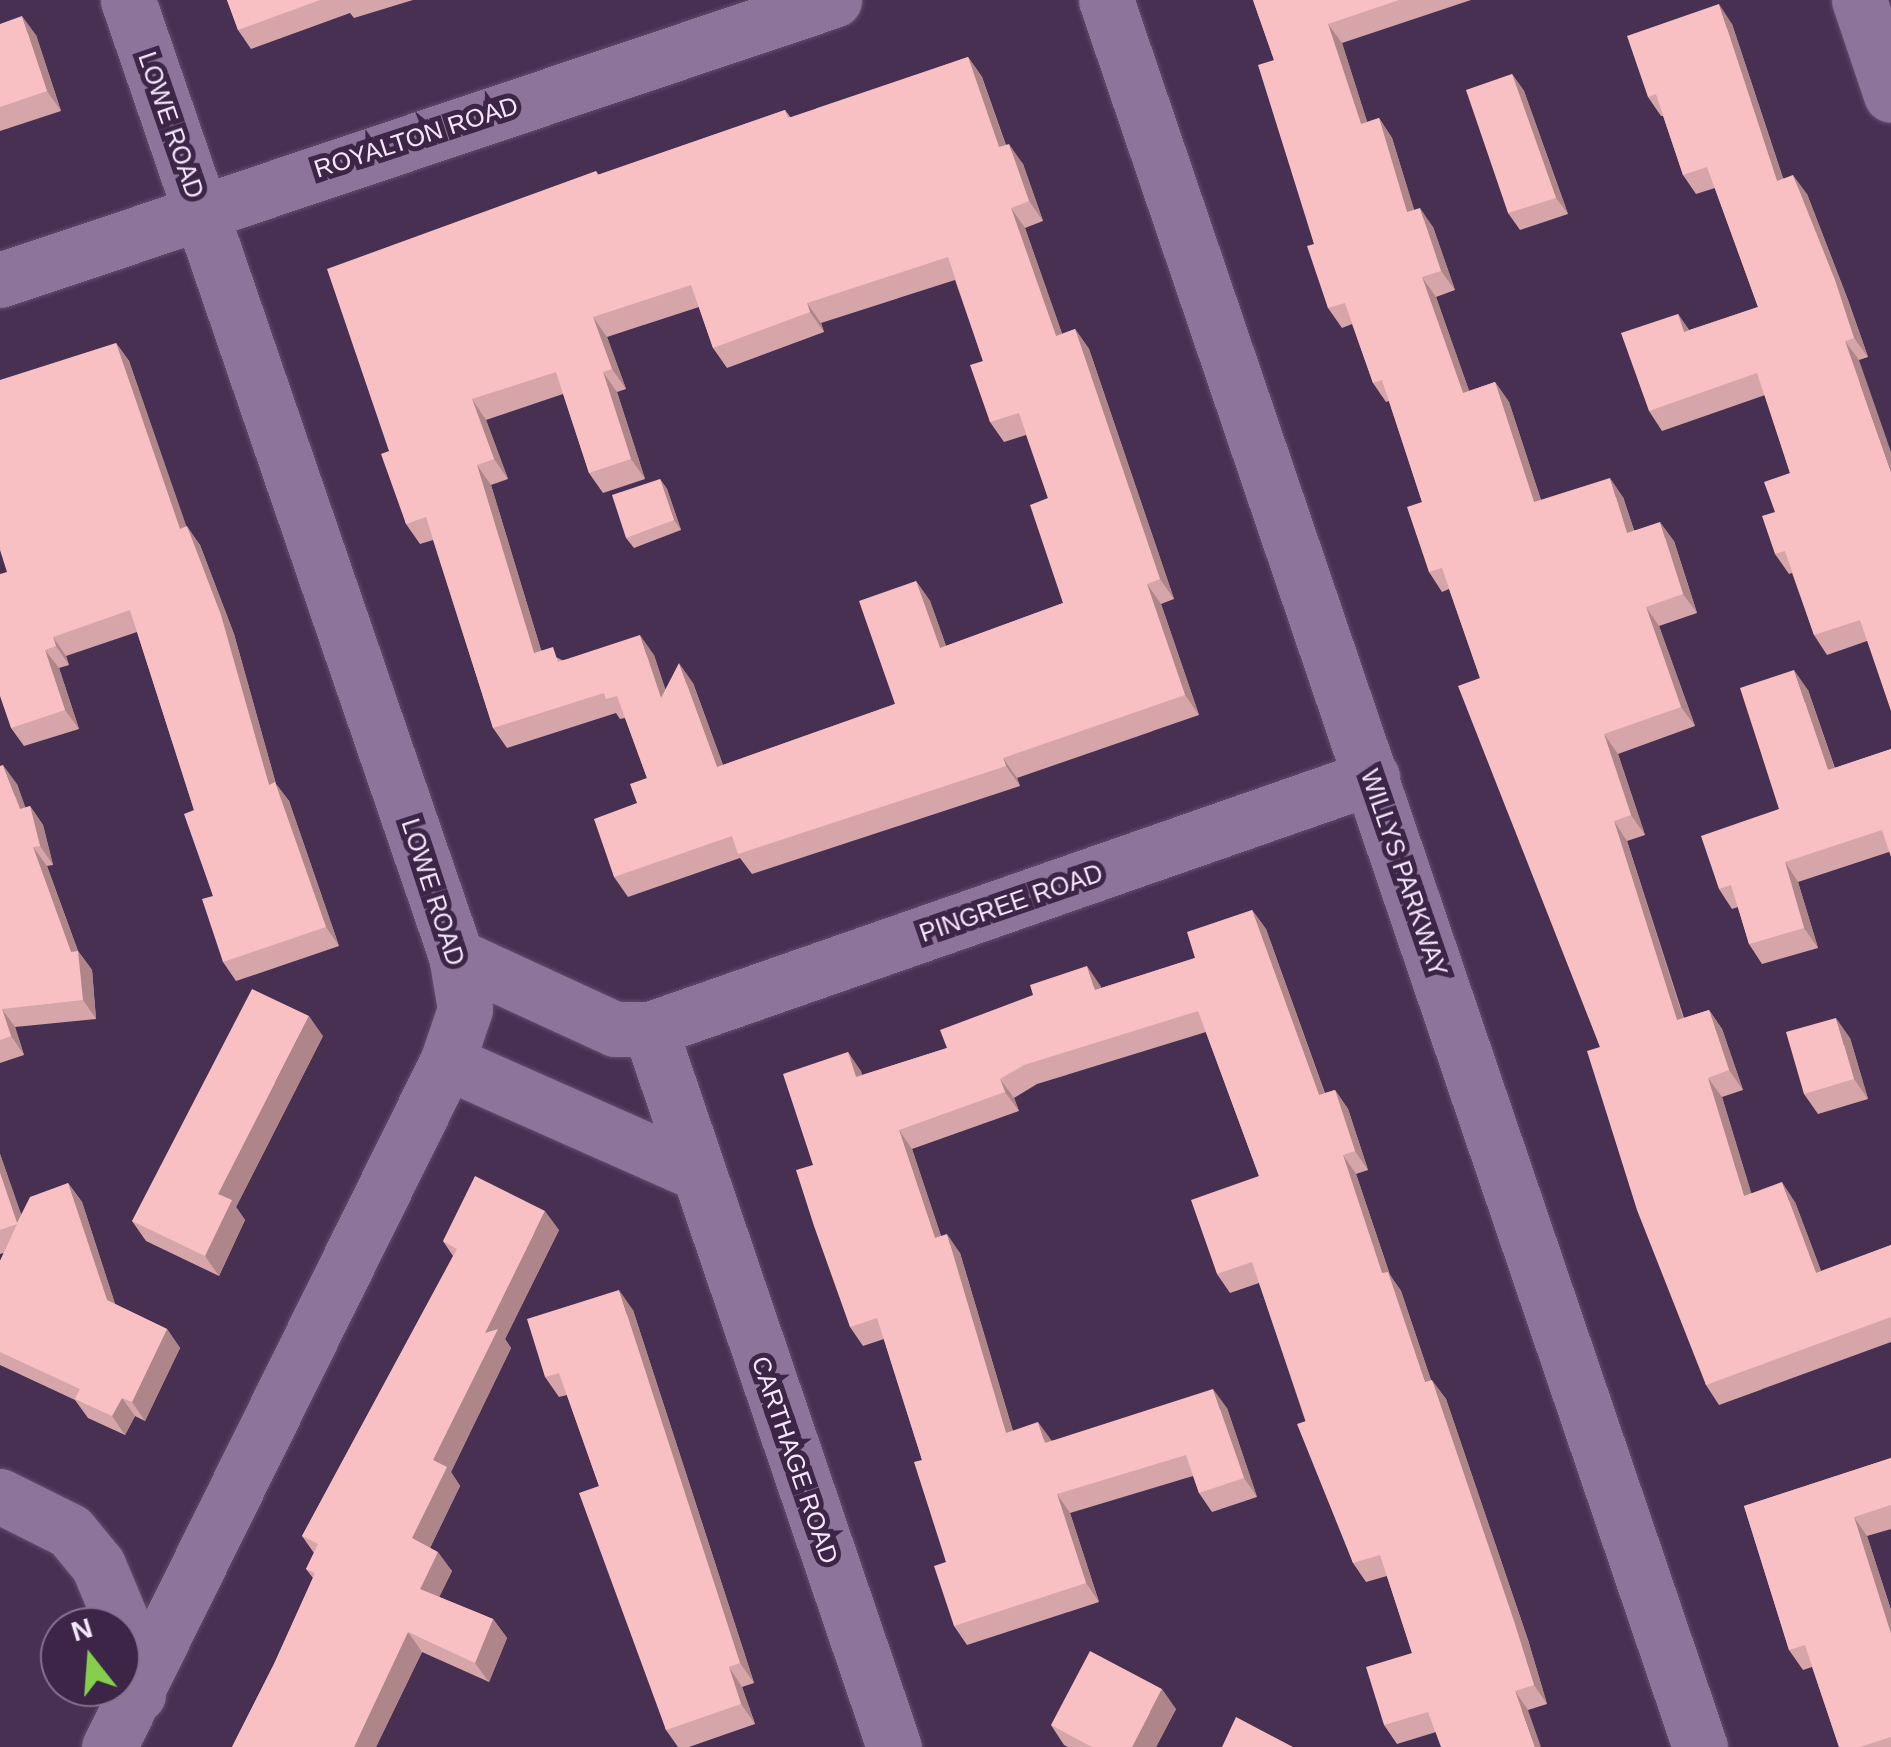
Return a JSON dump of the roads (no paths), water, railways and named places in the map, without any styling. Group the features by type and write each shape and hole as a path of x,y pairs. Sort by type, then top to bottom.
{"street":[{"name":"LOWE ROAD","path":"128,0 456,956 465,1008 447,1062 140,1690"},
{"name":"ROYALTON ROAD","path":"0,280 834,0"},
{"name":"WILLYS PARKWAY","path":"1106,0 1700,1747"},
{"path":"1858,0 1891,96"},
{"name":"PINGREE ROAD","path":"456,956 615,1029 650,1029 1372,777"},
{"path":"650,1029 695,1172"},
{"path":"447,1062 695,1172"},
{"name":"CARTHAGE ROAD","path":"695,1172 894,1747"},
{"path":"0,1496 70,1532 98,1565 116,1607"},
{"name":"LOWE ROAD","path":"109,1747 131,1707"}]}
